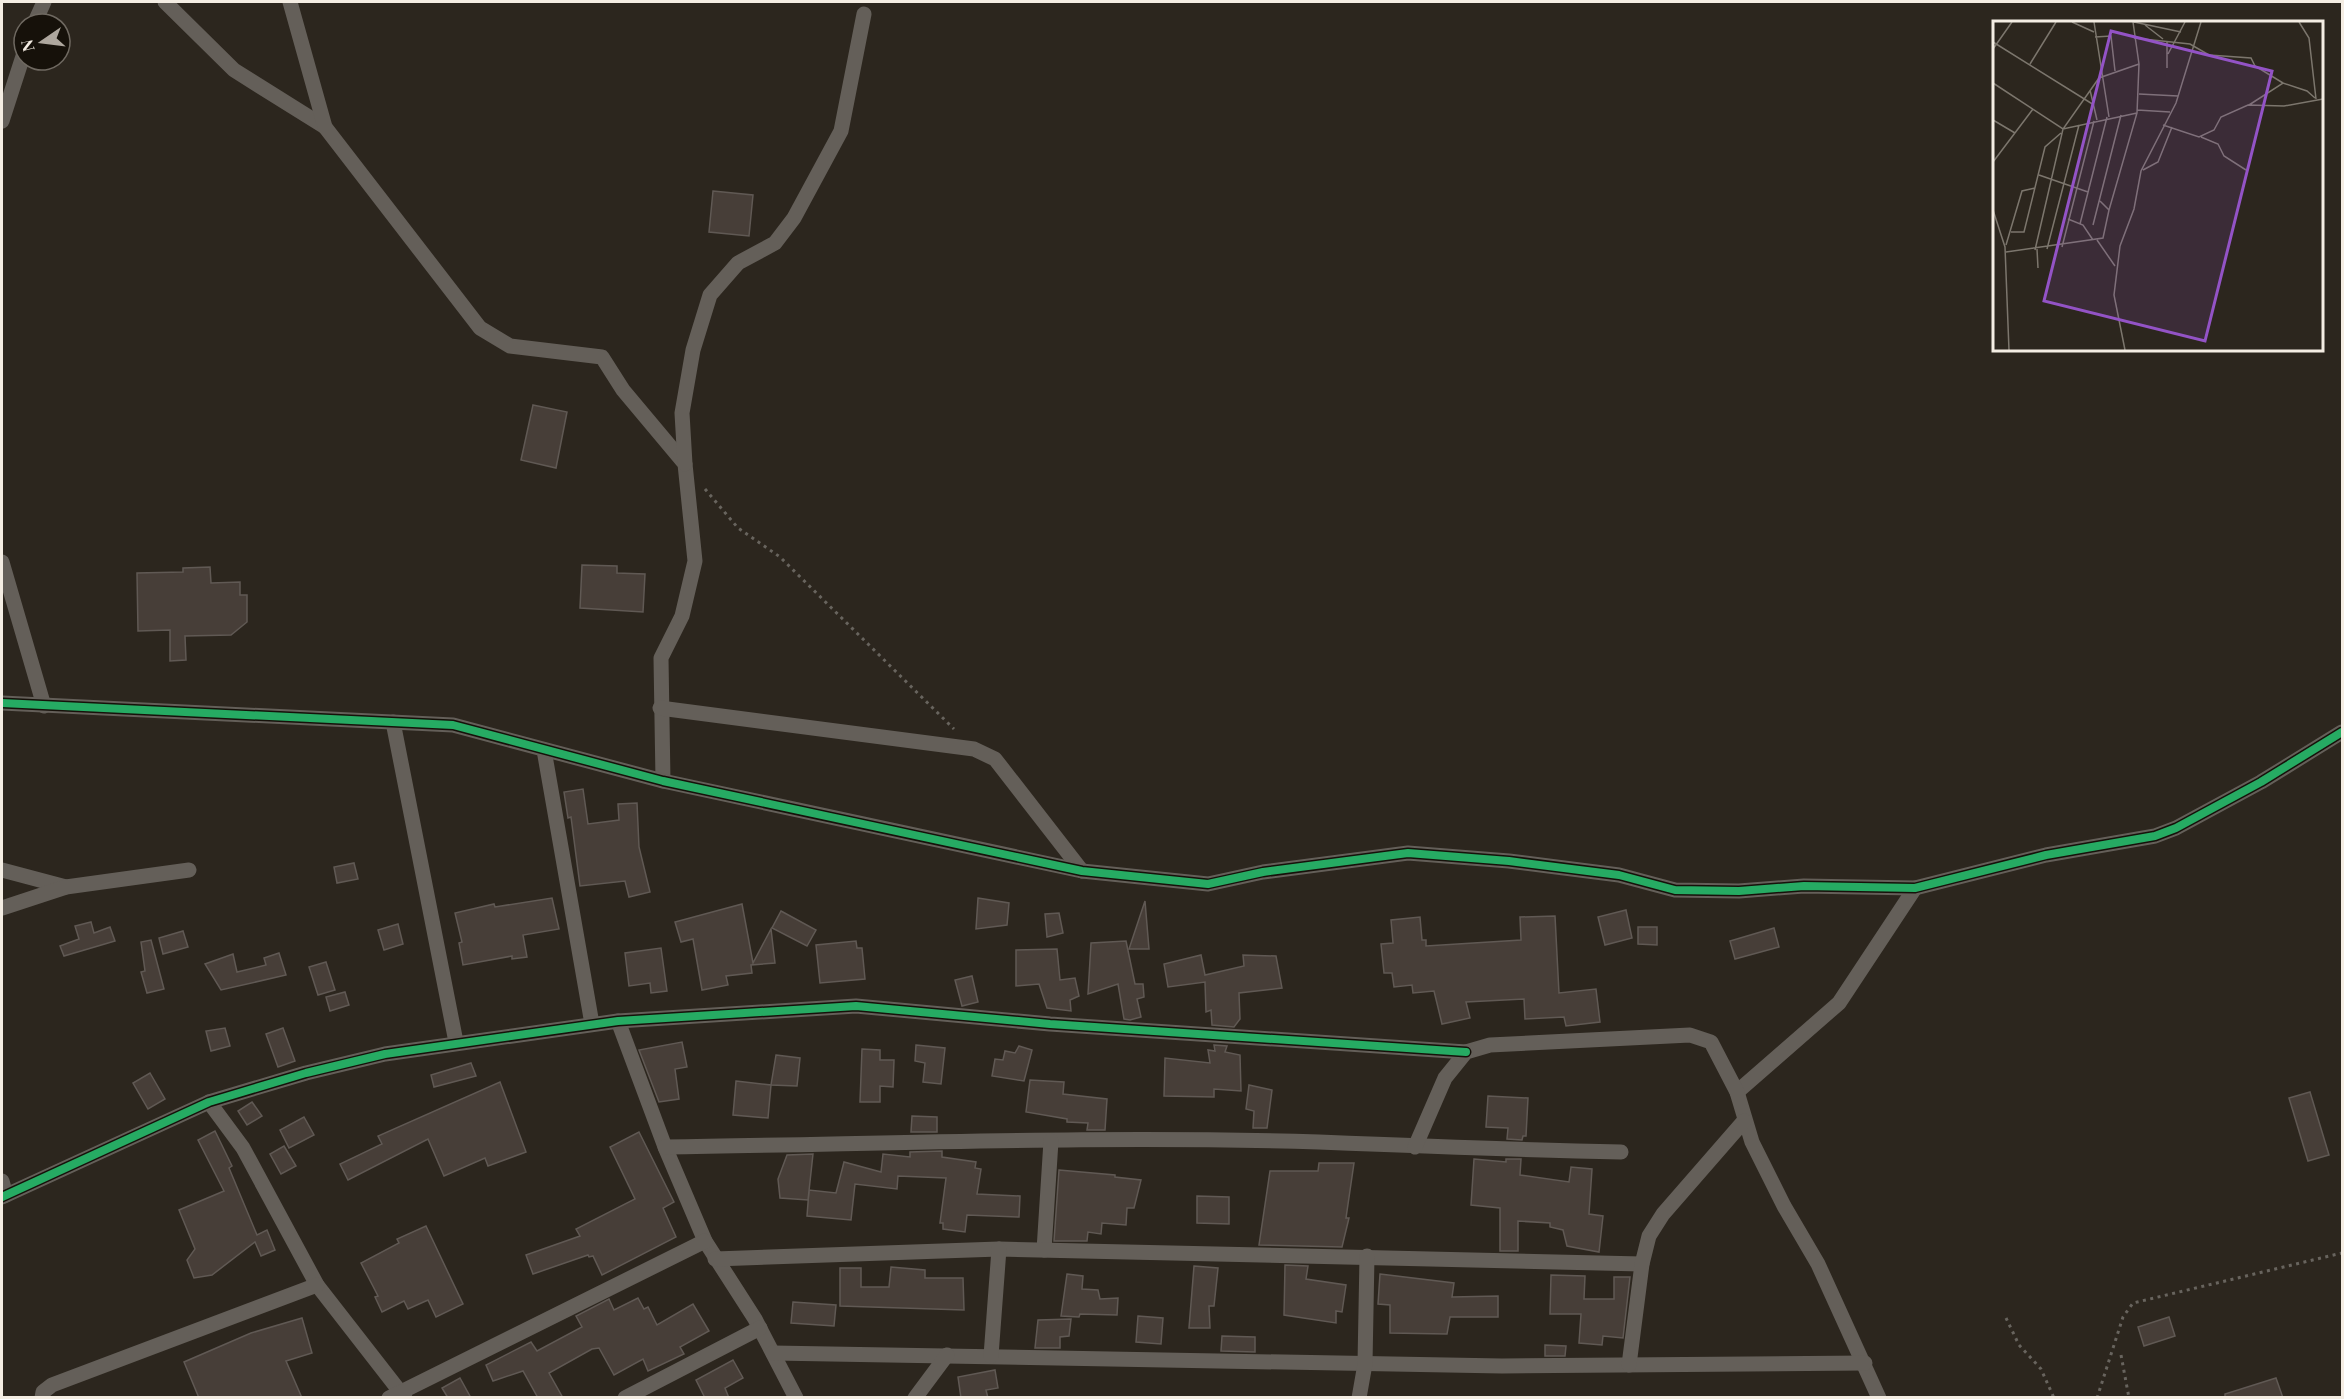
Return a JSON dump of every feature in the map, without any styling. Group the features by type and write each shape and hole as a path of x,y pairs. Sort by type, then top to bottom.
{"street":[{"path":"165,2 234,70 325,127 480,328 510,346 602,357 623,390 685,464"},
{"path":"290,2 325,127"},
{"path":"663,780 660,708 661,658 681,616 695,561 682,413 693,350 710,295 738,263 776,243 794,218 841,131 864,14"},
{"path":"2,121 18,72"},
{"path":"2,562 44,706"},
{"path":"2,703 453,725 663,780 1082,872 1208,884 1263,872 1408,853 1509,861 1619,875 1675,890 1738,891 1804,886 1915,888 2046,855 2155,836 2176,828 2261,782 2343,732"},
{"path":"660,708 974,749 995,759 1082,872"},
{"path":"393,722 456,1042"},
{"path":"544,750 592,1024"},
{"path":"2,870 66,887"},
{"path":"2,908 66,887 189,870"},
{"path":"1737,1092 1839,1003 1915,888"},
{"path":"3,1191 209,1102 374,1056 456,1042 618,1021 856,1006 1062,1025 1466,1052 1490,1045 1690,1035 1711,1042 1737,1092 1752,1142 1784,1206 1818,1264 1865,1362 1879,1398"},
{"path":"618,1021 665,1147 705,1241 760,1328 796,1398"},
{"path":"1415,1148 1445,1078 1466,1052"},
{"path":"209,1102 243,1148 316,1285 398,1396 705,1241"},
{"path":"1629,1365 1642,1264 1649,1236 1663,1214 1744,1121"},
{"path":"665,1147 1052,1141 1318,1142 1415,1148 1621,1152"},
{"path":"1044,1250 1052,1141"},
{"path":"715,1259 999,1249 1642,1264"},
{"path":"990,1356 999,1249"},
{"path":"1359,1398 1365,1364 1367,1256"},
{"path":"42,1398 43,1392 52,1385 316,1285"},
{"path":"632,1396 760,1328"},
{"path":"773,1353 1365,1364 1629,1365 1865,1362"},
{"path":"915,1398 946,1355"}],"path":[{"path":"685,464 738,528 780,557 974,749"},
{"path":"2097,1398 2123,1317 2133,1304 2343,1253"},
{"path":"2006,1318 2019,1345 2041,1369 2054,1398"},
{"path":"2121,1355 2129,1398"}],"building":[{"path":"713,191 753,195 749,236 709,232"},
{"path":"533,405 567,412 556,468 521,460"},
{"path":"582,565 617,566 617,573 645,574 643,612 580,608"},
{"path":"210,567 211,583 240,582 240,595 247,595 247,622 231,635 185,636 186,660 170,661 170,630 138,631 137,573 183,572 183,568"},
{"path":"583,789 588,824 619,820 618,804 637,803 639,847 650,892 629,897 625,881 580,886 571,817 568,818 564,792"},
{"path":"354,863 358,879 337,883 334,867"},
{"path":"552,898 559,929 523,935 527,957 512,959 512,956 463,965 459,943 462,942 455,913 494,904 495,907"},
{"path":"978,898 1009,903 1007,925 976,929"},
{"path":"1145,901 1149,949 1129,949"},
{"path":"742,904 753,963 771,929 775,963 751,965 752,973 726,976 728,985 702,990 693,939 681,942 675,922"},
{"path":"1626,910 1632,938 1605,945 1598,917"},
{"path":"781,911 816,930 807,946 772,928"},
{"path":"1059,913 1063,933 1047,937 1045,914"},
{"path":"1555,916 1559,993 1596,989 1600,1022 1566,1026 1564,1017 1525,1019 1524,999 1466,1002 1470,1018 1442,1024 1434,991 1413,993 1412,985 1394,987 1392,973 1384,973 1381,944 1393,943 1391,920 1420,917 1422,940 1426,940 1426,946 1521,940 1520,917"},
{"path":"91,922 94,933 110,927 115,941 64,956 60,946 79,939 75,926"},
{"path":"398,924 403,944 384,950 378,930"},
{"path":"1638,927 1657,927 1657,945 1638,944"},
{"path":"1774,928 1779,947 1735,959 1730,941"},
{"path":"183,931 188,947 163,954 159,938"},
{"path":"151,940 164,989 147,993 141,972 145,971 141,942"},
{"path":"856,941 857,948 862,948 865,979 820,983 816,945"},
{"path":"1126,941 1135,984 1143,984 1144,997 1137,999 1141,1017 1130,1020 1124,1019 1118,984 1088,994 1091,943"},
{"path":"661,948 667,991 651,993 650,983 629,986 625,953"},
{"path":"1057,949 1060,980 1075,978 1079,996 1070,1000 1071,1011 1047,1008 1039,984 1016,986 1016,950"},
{"path":"279,953 286,975 221,990 205,964 233,954 237,972 266,965 264,958"},
{"path":"1201,955 1205,975 1244,966 1243,955 1276,956 1282,988 1239,993 1240,1019 1234,1027 1212,1025 1211,1010 1206,1012 1205,982 1168,987 1164,964"},
{"path":"326,962 335,990 318,995 309,967"},
{"path":"972,976 978,1002 962,1006 955,980"},
{"path":"345,992 349,1005 330,1011 326,997"},
{"path":"225,1028 230,1046 211,1051 206,1031"},
{"path":"283,1028 295,1061 278,1067 266,1034"},
{"path":"682,1042 687,1067 675,1069 679,1099 659,1102 639,1050"},
{"path":"916,1045 945,1048 941,1084 923,1082 925,1063 915,1061"},
{"path":"1214,1045 1227,1046 1225,1052 1240,1055 1241,1091 1214,1089 1214,1097 1164,1096 1165,1058 1210,1063 1208,1050 1215,1051"},
{"path":"1019,1046 1032,1050 1024,1081 992,1076 995,1059 1003,1060 1005,1051 1015,1053"},
{"path":"862,1049 880,1050 880,1060 894,1060 893,1087 880,1086 880,1102 860,1102"},
{"path":"776,1055 800,1058 797,1086 771,1085"},
{"path":"471,1063 476,1076 434,1087 431,1075"},
{"path":"150,1073 165,1099 148,1109 133,1083"},
{"path":"1030,1080 1064,1082 1063,1094 1107,1099 1105,1130 1087,1130 1088,1123 1067,1122 1067,1119 1026,1112"},
{"path":"736,1081 771,1085 768,1118 733,1115"},
{"path":"500,1082 526,1152 488,1166 485,1158 444,1176 428,1139 348,1180 340,1164 382,1144 378,1136"},
{"path":"1249,1085 1272,1090 1267,1128 1253,1128 1254,1111 1246,1109"},
{"path":"2310,1092 2329,1155 2308,1161 2289,1098"},
{"path":"1488,1096 1528,1098 1526,1136 1523,1136 1522,1140 1507,1139 1508,1128 1486,1127"},
{"path":"252,1102 262,1116 247,1125 238,1111"},
{"path":"912,1116 937,1117 937,1132 911,1132"},
{"path":"304,1117 314,1135 289,1148 280,1130"},
{"path":"215,1131 232,1166 229,1168 257,1235 267,1230 275,1250 261,1256 255,1242 212,1275 194,1278 187,1260 195,1249 179,1210 224,1191 198,1140"},
{"path":"639,1132 674,1202 663,1208 676,1237 602,1275 593,1256 588,1255 533,1274 526,1255 580,1236 576,1229 635,1199 610,1147"},
{"path":"284,1146 296,1166 281,1174 270,1154"},
{"path":"942,1151 942,1157 976,1162 975,1168 981,1169 977,1194 1020,1196 1019,1217 967,1215 965,1232 943,1229 943,1223 940,1223 946,1178 898,1176 897,1189 855,1184 851,1220 807,1216 809,1190 836,1193 844,1162 881,1172 883,1154 910,1157 910,1152"},
{"path":"813,1154 808,1200 780,1198 778,1179 787,1155"},
{"path":"1474,1159 1506,1162 1506,1159 1521,1159 1520,1175 1569,1182 1571,1167 1592,1169 1589,1214 1603,1216 1599,1252 1567,1246 1563,1230 1550,1227 1550,1223 1518,1221 1518,1251 1500,1251 1500,1208 1471,1205"},
{"path":"1319,1163 1354,1163 1346,1218 1349,1218 1342,1247 1259,1245 1270,1171 1318,1171"},
{"path":"1059,1170 1115,1175 1115,1177 1141,1180 1134,1208 1127,1208 1126,1225 1102,1223 1101,1234 1088,1232 1087,1241 1054,1241"},
{"path":"1197,1196 1229,1197 1229,1224 1197,1223"},
{"path":"426,1226 463,1304 436,1317 428,1300 408,1309 404,1301 382,1312 375,1297 378,1296 361,1263 399,1243 397,1239"},
{"path":"1285,1265 1308,1266 1306,1279 1346,1285 1342,1312 1336,1311 1336,1323 1284,1315"},
{"path":"1194,1266 1218,1268 1214,1306 1209,1306 1210,1328 1189,1328"},
{"path":"891,1267 925,1270 925,1278 963,1278 964,1310 840,1306 840,1268 861,1268 861,1287 889,1287"},
{"path":"1067,1274 1083,1276 1082,1289 1098,1290 1100,1299 1118,1298 1117,1315 1061,1316"},
{"path":"1380,1274 1454,1283 1452,1297 1498,1296 1498,1317 1450,1317 1447,1334 1390,1333 1390,1305 1378,1304"},
{"path":"1551,1275 1585,1276 1584,1299 1614,1299 1614,1277 1630,1277 1623,1338 1603,1336 1602,1345 1579,1343 1581,1314 1550,1314"},
{"path":"638,1298 644,1309 648,1307 657,1325 693,1304 709,1331 680,1347 684,1354 648,1371 643,1359 614,1375 599,1348 592,1349 549,1373 563,1398 538,1398 523,1371 493,1381 486,1365 531,1342 537,1351 582,1327 576,1316 609,1299 614,1310"},
{"path":"793,1302 836,1305 834,1326 791,1323"},
{"path":"1138,1316 1163,1318 1161,1344 1136,1342"},
{"path":"2169,1317 2175,1336 2144,1346 2138,1327"},
{"path":"302,1318 312,1353 286,1361 302,1398 199,1398 184,1362 251,1333"},
{"path":"1071,1319 1069,1336 1060,1337 1060,1348 1035,1348 1038,1320"},
{"path":"1222,1336 1255,1337 1255,1352 1221,1351"},
{"path":"1545,1345 1566,1346 1565,1356 1545,1356"},
{"path":"733,1360 743,1378 725,1388 729,1398 705,1398 696,1380"},
{"path":"995,1370 998,1388 986,1390 988,1398 961,1398 958,1377"},
{"path":"460,1378 471,1398 448,1398 442,1388"},
{"path":"2276,1378 2283,1398 2225,1398 2225,1394"}],"cycle path":[{"path":"2,703 453,725 663,781 1082,871 1208,884 1263,872 1408,853 1509,861 1619,875 1675,890 1739,891 1804,886 1915,888 2046,855 2155,836 2176,828 2261,782 2342,732"},
{"path":"2,1197 209,1102 306,1073 385,1054 618,1021 856,1006 1050,1024 1466,1052"}]}
